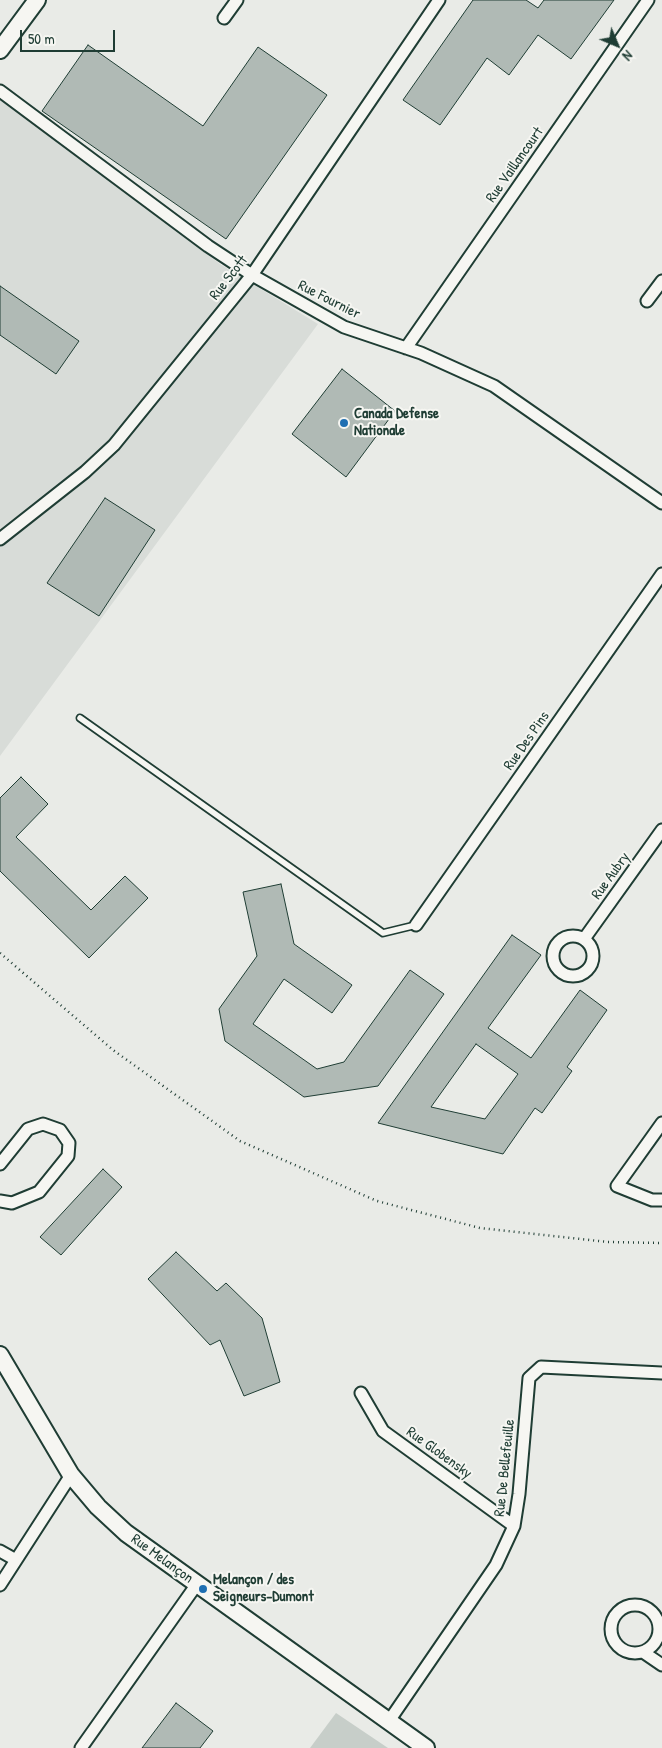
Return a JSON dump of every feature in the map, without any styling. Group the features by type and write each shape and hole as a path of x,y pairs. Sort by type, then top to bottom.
{"street":[{"path":"0,50 37,0"},
{"path":"224,18 237,0"},
{"name":"Rue Scott","path":"0,539 85,472 114,445 252,275 439,0"},
{"name":"Rue Vaillancourt","path":"406,348 648,0"},
{"name":"Rue Fournier","path":"0,92 208,246 252,275 344,326 406,348 494,386 662,503"},
{"path":"647,301 662,281"},
{"name":"Rue Des Pins","path":"416,925 662,574"},
{"name":"Rue Aubry","path":"584,939 662,830"},
{"path":"662,1123 617,1186 652,1200 662,1200"},
{"path":"0,1164 28,1129 43,1124 60,1130 69,1143 68,1156 39,1192 12,1203 0,1201"},
{"name":"Rue Melançon","path":"0,1355 71,1476 98,1507 126,1533 426,1748"},
{"name":"Rue De Bellefeuille","path":"389,1721 496,1565 514,1526 519,1494 529,1378 541,1368 662,1373"},
{"name":"Rue Globensky","path":"361,1393 383,1431 514,1526"},
{"path":"0,1585 71,1476"},
{"path":"0,1551 16,1560"},
{"path":"81,1748 197,1584"},
{"path":"643,1652 650,1648 658,1637 660,1630 656,1616 645,1606 631,1604 624,1607 613,1617 611,1624 613,1639 623,1650 630,1653 643,1652 662,1665"}],"lane":[{"path":"80,718 383,933 416,925"}],"path":[{"path":"0,953 113,1050 240,1141 249,1145 377,1201 480,1228 608,1242 662,1243"}],"shaded area":[{"path":"0,100 220,264 318,324 0,756"},
{"path":"336,1713 388,1748 310,1748"}],"building":[{"path":"473,0 526,0 538,8 544,0 614,0 571,59 538,35 509,75 487,58 440,125 403,100"},
{"path":"88,45 203,126 258,47 327,95 226,239 42,111"},
{"path":"0,286 79,341 56,374 0,335"},
{"name":"Canada Defense Nationale","path":"342,369 395,411 346,477 292,434"},
{"path":"105,498 155,530 99,616 47,583"},
{"path":"21,777 48,804 16,837 91,910 125,876 148,898 89,958 0,871 0,798"},
{"path":"281,884 294,944 352,985 332,1013 284,979 253,1024 317,1069 344,1062 410,970 444,994 378,1086 304,1097 225,1041 219,1009 257,956 243,892"},
{"path":"512,935 541,955 488,1028 531,1058 580,990 607,1010 567,1067 572,1071 542,1113 535,1108 503,1154 378,1123","holes":["476,1044 518,1074 485,1119 431,1107"]},
{"path":"103,1169 122,1187 61,1255 40,1237"},
{"path":"176,1252 217,1291 226,1283 262,1318 280,1382 244,1396 220,1340 210,1345 148,1279"},
{"path":"176,1703 213,1731 200,1748 142,1748"}],"place":[{"name":"Canada Defense Nationale","path":"344,423"},
{"name":"Melançon / des Seigneurs-Dumont","path":"203,1589"}]}
